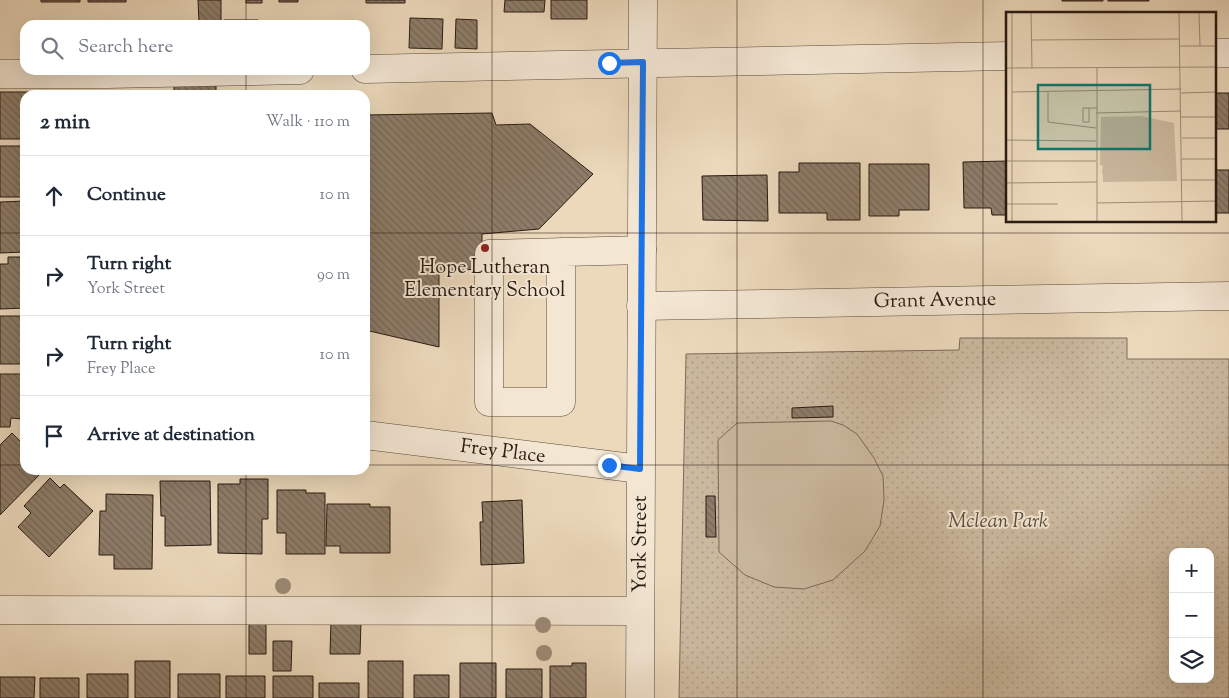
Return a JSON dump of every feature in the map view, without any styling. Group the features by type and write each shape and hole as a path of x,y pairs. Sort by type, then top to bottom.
{"street":[{"name":"York Street","path":"640,698 643,0"},
{"path":"1216,53 1229,53"},
{"path":"370,69 1006,56"},
{"path":"0,74 108,85 236,75"},
{"path":"561,252 561,402 489,402 489,254 561,252 642,250"},
{"name":"Grant Avenue","path":"641,306 1229,296"},
{"name":"Frey Place","path":"370,436 640,469"},
{"path":"0,610 639,612"}],"green space":[{"name":"Mclean Park","path":"960,338 1127,338 1127,359 1229,359 1229,698 679,698 686,354 959,350"},
{"path":"831,421 843,425 857,434 874,458 883,476 884,500 880,526 865,551 833,580 804,589 774,587 745,575 719,552 718,440 737,423"}],"building":[{"path":"41,0 80,0 80,2 41,2"},
{"path":"88,0 126,0 126,2 88,2"},
{"path":"198,0 221,0 221,20 199,20"},
{"path":"246,0 262,0 262,3 246,3"},
{"path":"279,0 298,0 298,2 279,2"},
{"path":"366,0 405,0 405,3 366,3"},
{"path":"505,0 545,0 544,12 504,12"},
{"path":"551,0 587,0 587,19 551,19"},
{"path":"1103,0 1103,1 1062,1"},
{"path":"1149,0 1149,1 1108,1"},
{"path":"410,18 443,19 442,49 409,48"},
{"path":"456,19 477,20 477,49 455,48"},
{"path":"174,84 216,84 216,90 174,90"},
{"path":"0,92 20,92 20,139 0,139"},
{"path":"1216,93 1229,93 1229,129 1216,129"},
{"path":"492,113 496,125 530,124 593,174 539,229 482,234 482,269 439,271 439,347 370,331 370,115"},
{"path":"0,146 20,146 20,197 0,197"},
{"path":"1006,161 1006,215 992,215 991,208 964,208 963,162"},
{"path":"799,163 860,163 860,220 827,220 827,213 779,213 779,172 799,172"},
{"path":"869,164 929,164 929,210 899,210 899,216 869,216"},
{"path":"1216,170 1229,170 1229,213 1216,213"},
{"path":"767,175 768,221 703,220 702,176"},
{"path":"20,201 20,252 0,253 0,202"},
{"path":"8,257 20,257 20,308 0,309 0,264 8,264"},
{"path":"0,316 20,316 20,364 0,364"},
{"path":"0,374 20,374 20,419 11,418 10,427 0,427"},
{"path":"833,406 833,417 792,418 792,408"},
{"path":"12,433 20,441 20,475 39,475 0,515 0,445"},
{"path":"50,478 60,488 64,484 93,511 49,557 18,527 31,513 24,506"},
{"path":"240,479 268,479 268,519 262,519 262,554 218,553 218,484 240,484"},
{"path":"160,481 210,481 211,545 165,546 165,516 161,516"},
{"path":"277,490 306,490 306,493 325,493 325,554 286,554 286,533 277,533"},
{"path":"106,494 153,495 152,569 114,569 114,555 99,555 100,511 106,511"},
{"path":"706,496 715,496 716,537 706,537"},
{"path":"522,500 524,563 481,565 480,522 483,522 482,502"},
{"path":"327,504 370,504 370,507 390,507 390,553 340,553 340,546 326,546"},
{"path":"331,620 361,621 360,654 330,654"},
{"path":"249,623 266,623 266,654 249,654"},
{"path":"273,641 292,641 291,671 273,671"},
{"path":"135,661 170,661 170,698 135,698"},
{"path":"368,661 403,661 403,698 368,698"},
{"path":"460,663 496,663 496,698 460,698"},
{"path":"572,663 586,663 586,698 550,698 550,666 572,666"},
{"path":"506,669 542,669 542,698 506,698"},
{"path":"87,674 128,674 128,698 87,698"},
{"path":"178,674 220,674 220,698 178,698"},
{"path":"414,675 449,675 449,698 414,698"},
{"path":"226,676 265,676 265,698 226,698"},
{"path":"273,676 313,676 313,698 273,698"},
{"path":"0,677 35,677 34,698 0,698"},
{"path":"40,678 79,678 79,698 40,698"},
{"path":"319,683 359,683 359,698 319,698"}],"place":[{"name":"Hope Lutheran Elementary School","path":"485,248"}],"route":[{"path":"609,63 643,62 640,469 609,465"}]}
